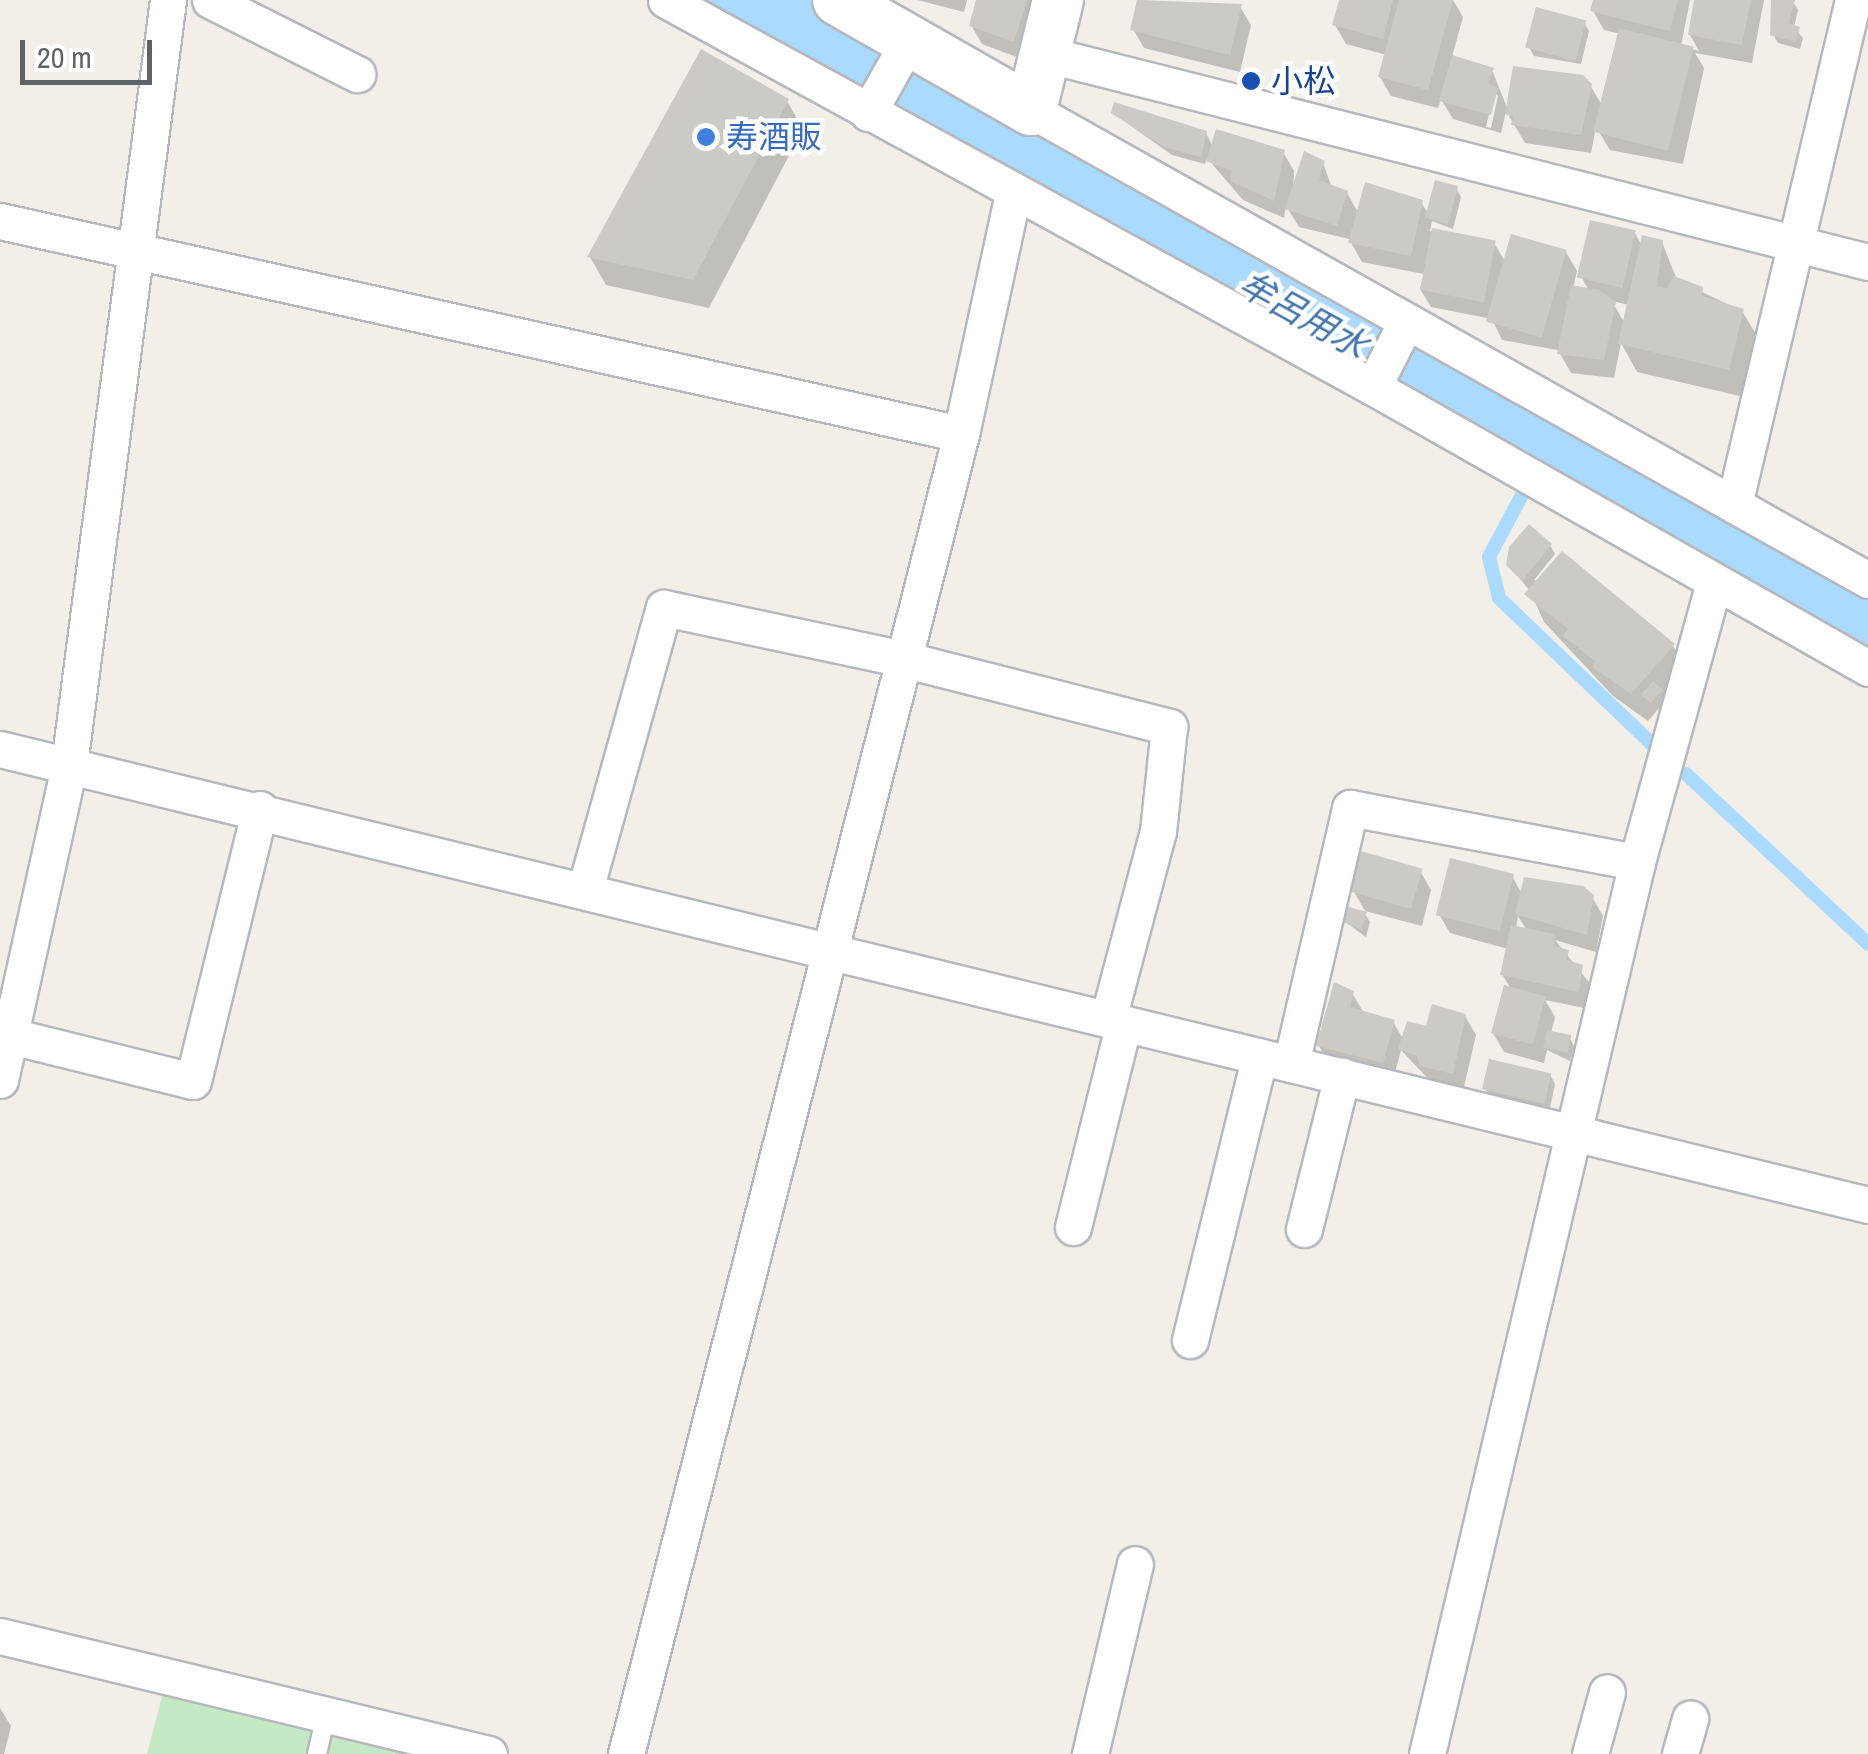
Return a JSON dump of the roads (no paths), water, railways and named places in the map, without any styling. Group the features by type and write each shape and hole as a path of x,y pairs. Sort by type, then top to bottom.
{"street":[{"path":"0,1080 69,765 168,0"},
{"path":"210,0 357,74"},
{"path":"666,0 873,104 1013,194 1376,381 1714,582 1868,668"},
{"path":"838,0 904,50 1031,110 1401,331 1868,580"},
{"path":"1031,110 1058,0"},
{"path":"1734,506 1791,243 1853,0"},
{"path":"873,104 904,50"},
{"path":"1045,54 1868,262"},
{"path":"626,1754 826,950 961,434 1013,194"},
{"path":"0,221 133,254 961,434"},
{"path":"1376,381 1401,331"},
{"path":"1427,1754 1637,862 1714,582"},
{"path":"585,890 664,608 902,659 1169,727 1158,832 1073,1227"},
{"path":"0,749 1868,1205"},
{"path":"1190,1340 1350,808 1637,862"},
{"path":"11,1036 193,1080 260,810"},
{"path":"1304,1229 1342,1076"},
{"path":"1090,1754 1136,1564"},
{"path":"0,1636 488,1754"},
{"path":"1590,1754 1607,1692"},
{"path":"1680,1754 1690,1718"}],"lane":[{"path":"317,1754 326,1714"}],"waterway":[{"name":"牟呂用水","path":"737,0 1868,630"},
{"path":"1523,493 1489,557 1499,598 1654,746"},
{"path":"1686,774 1868,944"}],"place":[{"name":"小松","path":"1251,81"},
{"name":"寿酒販","path":"706,137"}]}
